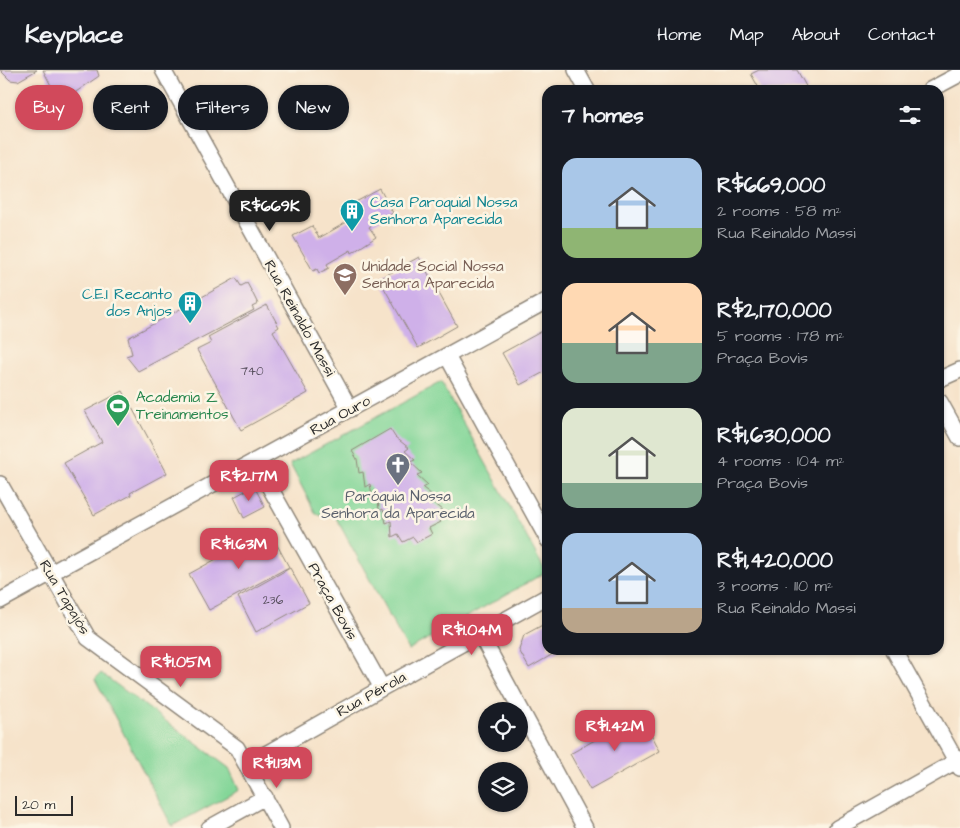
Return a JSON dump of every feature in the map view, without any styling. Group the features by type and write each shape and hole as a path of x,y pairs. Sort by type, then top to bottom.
{"street":[{"name":"Rua Reinaldo Massi","path":"163,70 350,409"},
{"path":"576,70 584,85"},
{"path":"939,85 960,74"},
{"name":"Rua Ouro","path":"0,602 542,303"},
{"path":"447,356 542,529"},
{"path":"944,377 960,370"},
{"path":"944,409 960,438"},
{"name":"Praça Bovis","path":"255,461 382,688"},
{"name":"Rua Tapajós","path":"0,484 88,638 237,748 248,764 281,828"},
{"name":"Rua Pérola","path":"248,764 542,599"},
{"path":"480,634 585,828"},
{"path":"837,828 959,763 897,655"},
{"path":"209,828 265,797"}],"green space":[{"path":"441,382 542,565 542,574 408,650 335,516 316,514 290,464"},
{"path":"101,673 229,768 239,790 172,826 95,679"}],"building":[{"path":"0,70 37,70 18,81 10,80"},
{"path":"43,70 97,70 99,76 83,87 83,85 51,85"},
{"path":"759,70 797,70 805,85 757,85 751,74"},
{"name":"Casa Paroquial Nossa Senhora Aparecida","path":"380,189 393,213 369,227 376,237 352,253 351,250 327,264 329,268 319,273 317,269 313,271 293,236 312,226 319,238 359,215 352,204"},
{"path":"419,257 457,326 418,348 379,279"},
{"name":"C.E.I Recanto dos Anjos","path":"236,278 241,286 247,283 258,304 252,307 254,310 138,371 126,356 132,354 128,338"},
{"path":"267,305 279,327 273,331 308,393 241,430 197,350 211,343 208,337"},
{"path":"542,331 542,373 520,385 502,353"},
{"name":"Academia Z Treinamentos","path":"123,391 167,473 94,515 64,463 102,442 85,411"},
{"name":"Paróquia Nossa Senhora da Aparecida","path":"390,429 395,437 409,448 405,451 415,460 410,462 422,473 417,475 428,485 423,488 436,498 430,500 443,510 437,513 441,522 429,528 432,534 417,542 413,537 403,542 398,534 392,537 391,521 386,523 383,509 379,511 378,497 373,500 370,484 365,487 363,472 359,473 357,459 352,451"},
{"path":"249,489 256,490 265,507 244,518 234,497"},
{"path":"269,530 289,567 209,610 189,574"},
{"path":"290,568 309,603 256,632 238,597"},
{"path":"542,625 542,655 551,655 529,668 519,650 524,635"},
{"path":"641,714 660,751 590,790 570,754"}],"place":[{"name":"Casa Paroquial Nossa Senhora Aparecida","path":"352,232"},
{"name":"Unidade Social Nossa Senhora Aparecida","path":"345,296"},
{"name":"C.E.I Recanto dos Anjos","path":"190,324"},
{"name":"Academia Z Treinamentos","path":"118,427"},
{"name":"Paróquia Nossa Senhora da Aparecida","path":"398,486"}]}
